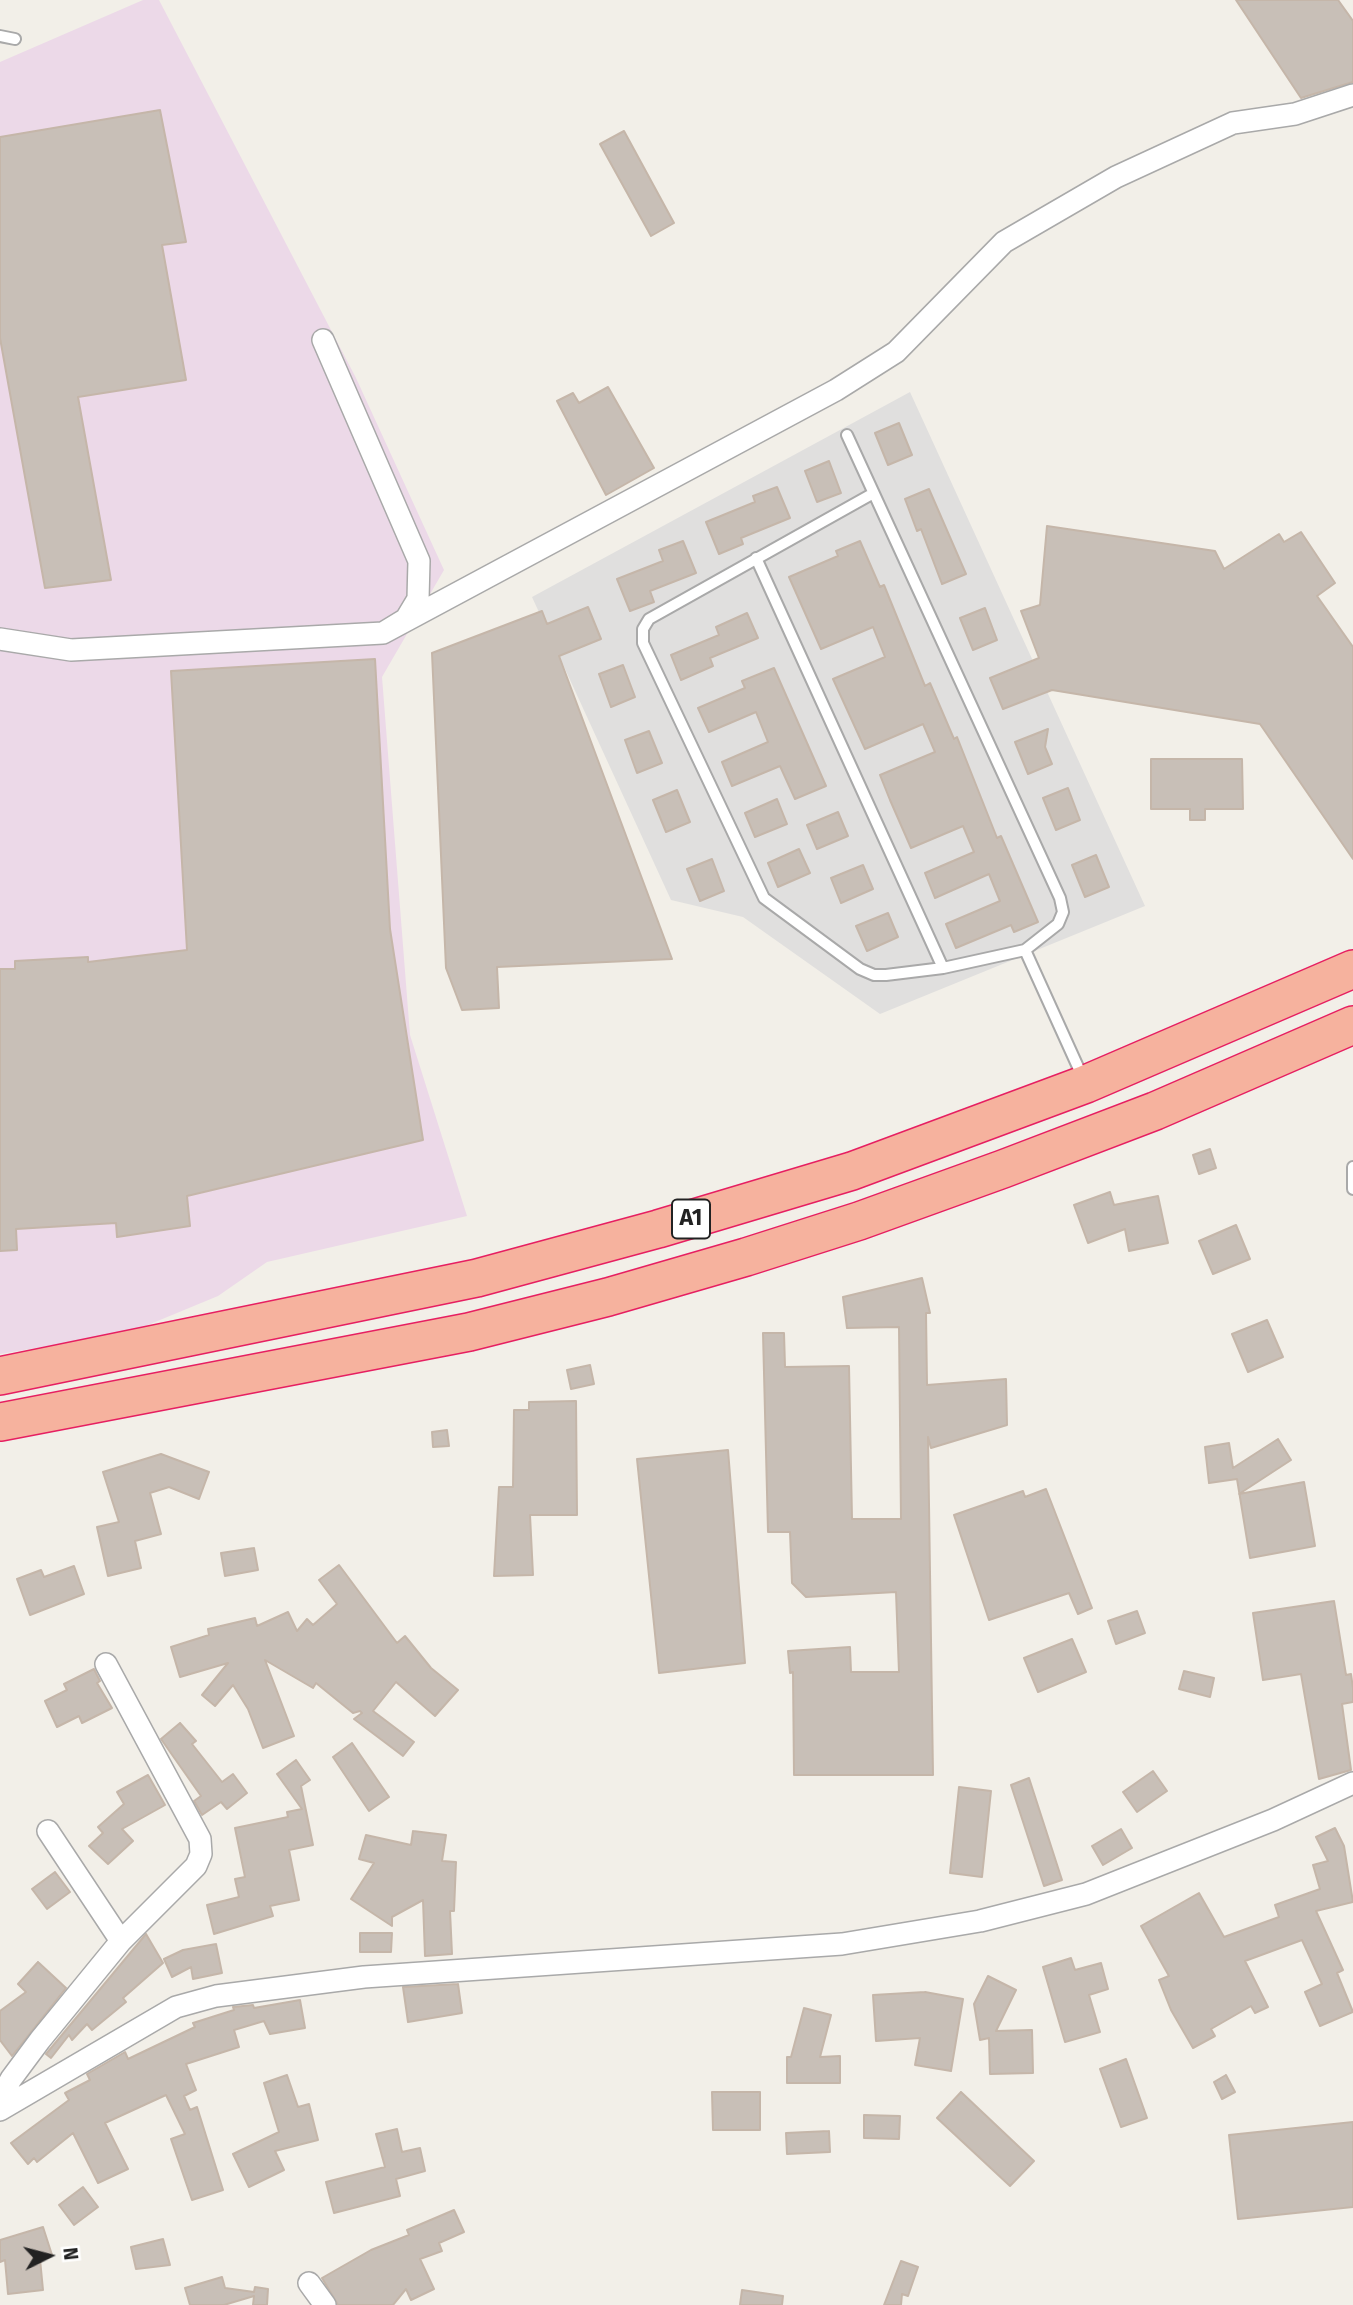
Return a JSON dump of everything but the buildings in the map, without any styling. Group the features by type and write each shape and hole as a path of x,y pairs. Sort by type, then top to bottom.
{"highway":[{"name":"A1","path":"0,1376 477,1278 852,1171 1086,1083 1353,969"},
{"name":"A1","path":"0,1422 469,1332 608,1297 747,1257 859,1221 1155,1111 1353,1025"}],"street":[{"path":"0,639 71,650 383,633 836,390 896,352 1004,242 1116,177 1233,123 1295,114 1353,95"},
{"path":"323,340 419,561 418,599 407,619 383,633"},
{"path":"0,2100 11,2079 40,2040 121,1941 196,1866 201,1854 200,1839 106,1664"},
{"path":"0,2110 176,2007 216,1996 364,1977 842,1944 980,1921 1086,1894 1273,1820 1353,1783"},
{"path":"48,1831 121,1941"},
{"path":"309,2283 325,2305"}],"lane":[{"path":"0,36 15,39"},
{"path":"847,435 1060,898 1063,912 1058,924 1025,950 943,968 886,975 874,975 860,969 764,898 642,643 643,628 649,619 872,494"},
{"path":"755,558 943,968"},
{"path":"1025,950 1086,1083"},
{"path":"1353,1167 1353,1189"}],"shaded area":[{"path":"143,0 159,0 356,378 444,570 382,677 410,1035 467,1216 267,1262 218,1296 131,1332 0,1354 0,62"},
{"path":"910,392 1145,906 880,1014 743,917 671,900 532,597"}]}
